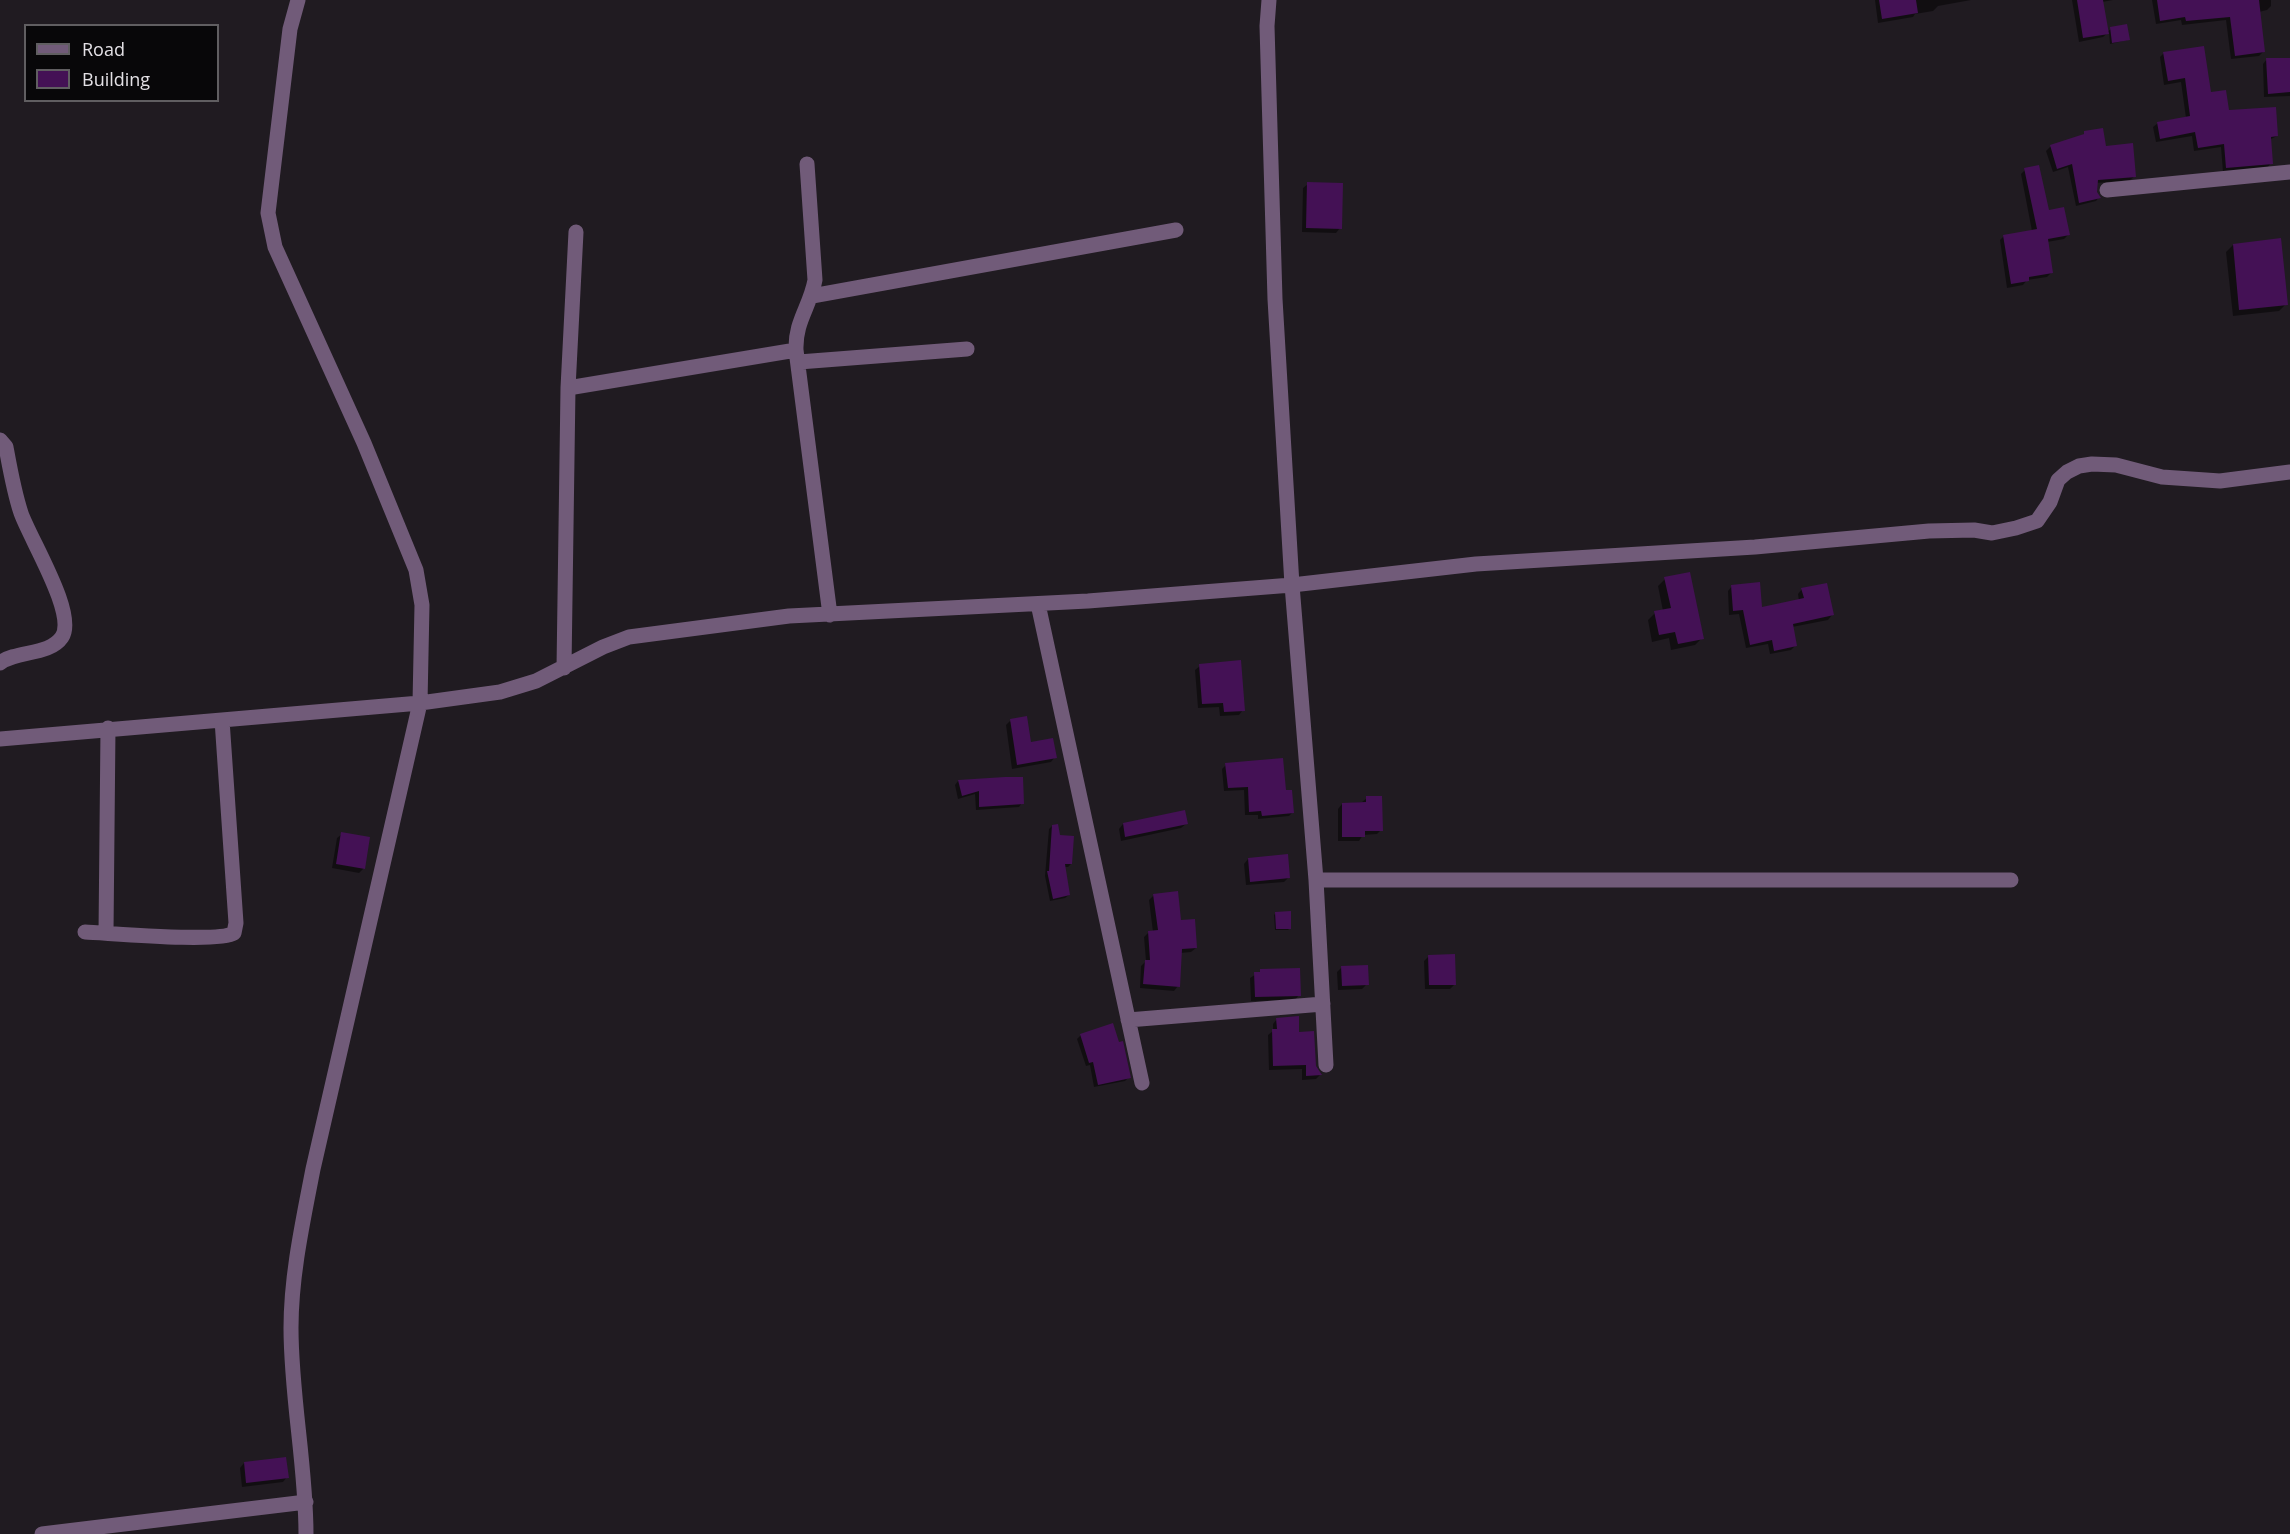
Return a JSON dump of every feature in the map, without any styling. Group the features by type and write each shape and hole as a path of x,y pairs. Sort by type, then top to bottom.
{"street":[{"path":"298,0 290,30 268,213 275,247 363,443 416,570 422,605 420,702 313,1169 300,1241 291,1327 293,1380 306,1502 306,1534"},
{"path":"1269,0 1267,26 1275,299 1292,585 1316,880 1326,1065"},
{"path":"807,164 815,280 812,296 798,328 798,356 830,615"},
{"path":"2107,190 2290,172"},
{"path":"812,296 1176,230"},
{"path":"564,668 568,388 576,232"},
{"path":"568,388 798,356 967,349"},
{"path":"0,440 6,447 22,515 59,594 65,629 61,638 53,645 0,663"},
{"path":"0,738 420,702 500,692 536,681 603,647 629,637 789,616 1038,604 1292,585 1476,564 1755,547 1929,531 1974,530 1992,533 2037,521 2050,502 2058,480 2067,472 2092,464 2116,465 2162,477 2220,481 2290,472"},
{"path":"1038,604 1142,1083"},
{"path":"85,932 197,937 228,937 234,933 236,923 222,720"},
{"path":"106,933 108,728"},
{"path":"1316,880 2011,880"},
{"path":"1128,1020 1323,1004"},
{"path":"42,1534 306,1502"}],"building":[{"path":"1879,0 1916,0 1918,13 1882,19"},
{"path":"2077,0 2103,0 2109,34 2083,38"},
{"path":"2157,0 2259,0 2265,52 2235,56 2230,17 2186,21 2185,17 2160,21"},
{"path":"2127,24 2130,40 2112,43 2110,27"},
{"path":"2204,46 2211,92 2226,90 2229,110 2276,107 2278,136 2271,137 2273,164 2226,168 2224,144 2198,148 2195,132 2160,139 2157,122 2190,116 2185,78 2168,81 2163,52"},
{"path":"2266,58 2290,58 2290,92 2268,94"},
{"path":"2103,128 2106,146 2133,143 2136,177 2098,180 2097,192 2101,198 2079,203 2072,164 2057,169 2050,145 2084,134 2084,131"},
{"path":"2039,165 2049,210 2064,207 2070,235 2048,239 2053,273 2029,277 2029,281 2011,284 2003,235 2037,229 2024,168"},
{"path":"1307,182 1343,183 1342,229 1306,228"},
{"path":"2281,238 2288,305 2239,310 2233,244"},
{"path":"1690,572 1704,639 1678,644 1675,632 1659,635 1654,611 1671,608 1664,577"},
{"path":"1760,582 1762,607 1804,598 1801,588 1827,583 1834,615 1793,624 1797,646 1774,651 1772,640 1750,645 1743,610 1733,611 1731,585"},
{"path":"1241,660 1245,711 1224,712 1223,703 1202,704 1199,664"},
{"path":"1027,716 1031,742 1053,738 1057,758 1017,765 1010,719"},
{"path":"1283,758 1286,790 1292,790 1294,813 1262,816 1261,811 1249,812 1248,787 1228,788 1225,763"},
{"path":"1023,777 1024,804 979,807 979,791 962,796 958,780"},
{"path":"1366,796 1382,796 1383,831 1365,831 1365,837 1342,837 1342,803 1366,802"},
{"path":"1185,810 1188,824 1125,837 1123,823"},
{"path":"1058,824 1060,835 1074,836 1072,864 1065,864 1070,895 1053,899 1047,871 1049,871 1052,825"},
{"path":"341,832 370,837 365,869 336,864"},
{"path":"1288,854 1290,878 1250,882 1248,858"},
{"path":"1178,891 1181,920 1195,919 1197,948 1182,949 1180,987 1143,984 1145,960 1150,960 1148,931 1158,930 1153,894"},
{"path":"1291,911 1291,929 1276,929 1275,912"},
{"path":"1455,954 1456,985 1429,985 1428,955"},
{"path":"1368,965 1369,985 1342,986 1341,966"},
{"path":"1300,968 1301,996 1255,997 1254,972 1260,972 1260,969"},
{"path":"1299,1016 1299,1032 1314,1031 1316,1066 1322,1075 1306,1076 1306,1065 1273,1066 1272,1029 1277,1029 1276,1018"},
{"path":"1113,1023 1119,1042 1123,1041 1131,1078 1098,1085 1093,1062 1089,1063 1080,1034"},
{"path":"286,1457 289,1478 246,1483 244,1462"}]}
